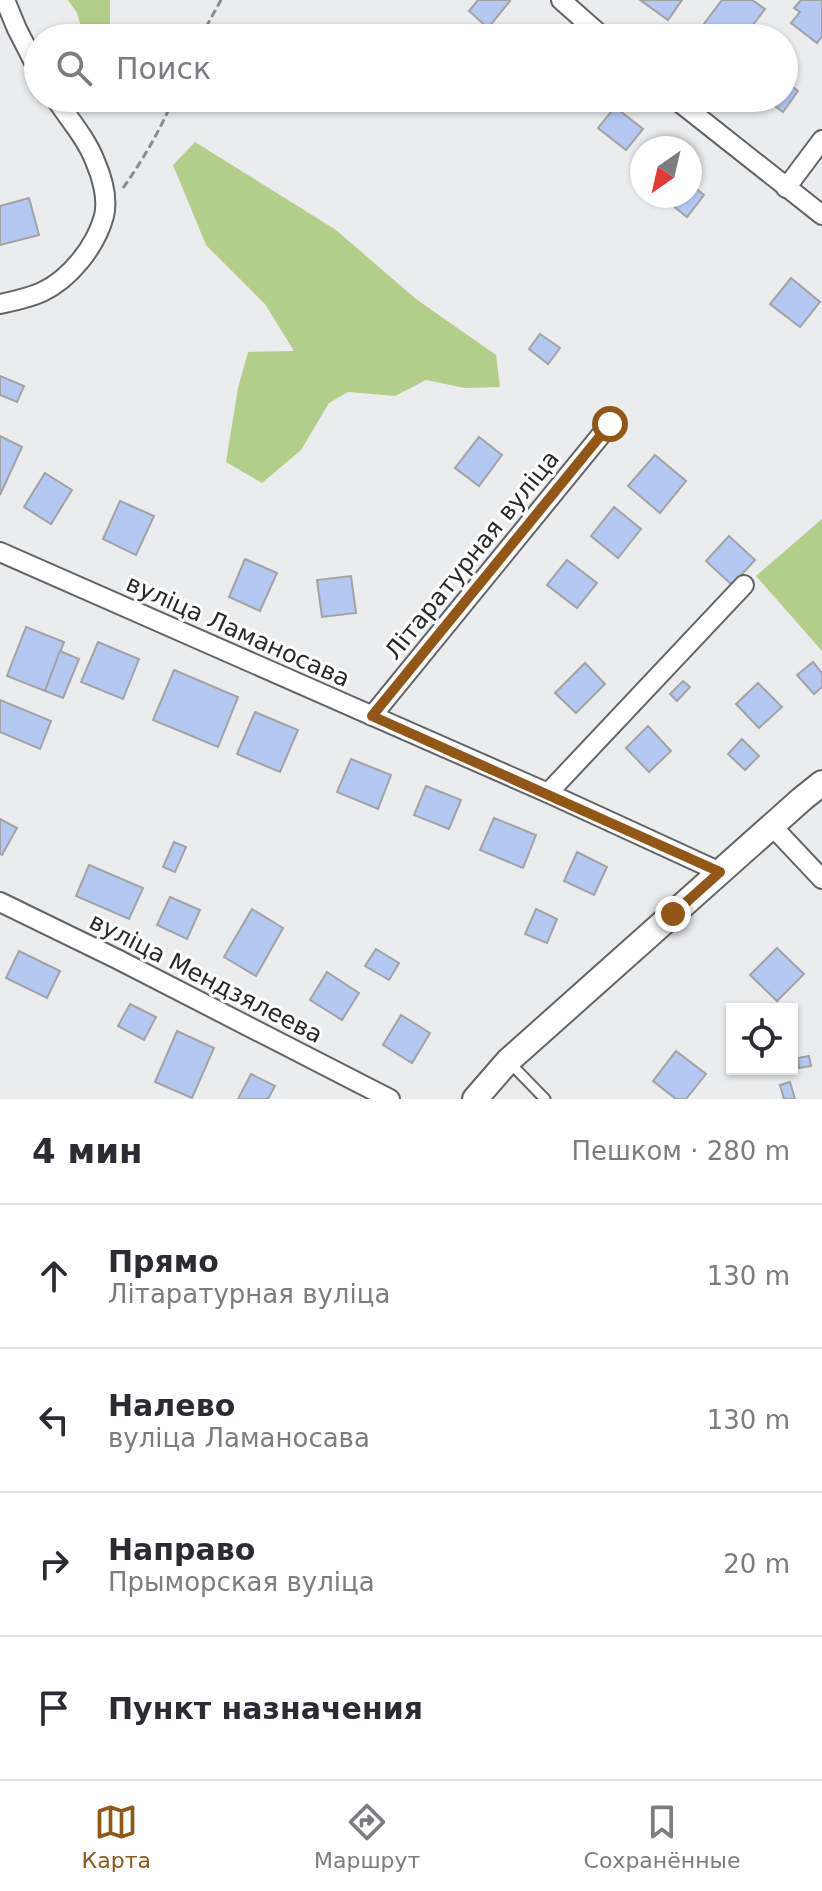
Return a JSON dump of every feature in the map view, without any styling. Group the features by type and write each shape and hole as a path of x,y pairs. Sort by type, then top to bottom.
{"main road":[{"path":"475,1099 508,1061 822,783"}],"street":[{"path":"5,0 24,43"},
{"path":"561,0 588,24"},
{"path":"0,304 43,291 64,277 82,258 96,236 104,214 104,188 95,160 65,112"},
{"path":"691,112 822,215"},
{"path":"786,188 822,140"},
{"name":"Літаратурная вуліца","path":"372,716 610,424"},
{"name":"вуліца Ламаносава","path":"0,552 720,872"},
{"path":"548,793 744,585"},
{"path":"772,826 822,879"},
{"name":"вуліца Мендзялеева","path":"0,902 390,1099"}],"lane":[{"path":"508,1061 545,1099"}],"path":[{"path":"208,24 221,0"},
{"path":"104,214 141,162 168,112"}],"green space":[{"path":"68,0 110,0 110,24 80,24"},
{"path":"195,142 336,230 416,299 496,355 500,387 465,388 426,380 395,396 348,392 329,403 301,450 262,483 226,462 238,388 248,352 294,351 265,304 206,245 173,165"},
{"path":"822,519 822,651 756,576"}],"building":[{"path":"478,0 510,1 491,24 484,24 469,11"},
{"path":"640,0 682,0 668,20"},
{"path":"722,0 752,0 765,9 754,24 704,24"},
{"path":"801,0 822,0 822,36 817,43 798,28 798,24 791,23 800,12 794,8"},
{"path":"611,112 621,112 643,129 637,136 630,136 630,145 626,150 598,128"},
{"path":"29,198 39,235 0,245 0,206"},
{"path":"676,208 694,208 687,217"},
{"path":"791,278 820,302 800,327 770,304"},
{"path":"540,334 560,348 548,364 529,349"},
{"path":"0,376 24,386 17,402 0,395"},
{"path":"0,436 22,447 0,495"},
{"path":"479,437 502,455 479,486 455,468"},
{"path":"655,455 686,481 660,513 628,486"},
{"path":"45,473 72,490 51,524 24,507"},
{"path":"120,501 154,516 136,555 103,539"},
{"path":"614,507 641,529 618,558 591,536"},
{"path":"729,536 755,560 732,585 706,561"},
{"path":"245,559 277,573 260,611 229,597"},
{"path":"567,560 597,583 577,608 547,585"},
{"path":"351,576 356,613 322,617 317,580"},
{"path":"26,627 64,642 45,691 7,676"},
{"path":"98,642 139,659 123,699 81,682"},
{"path":"60,651 79,659 63,698 45,691"},
{"path":"813,662 822,673 822,687 814,694 797,675"},
{"path":"585,663 605,684 576,713 555,693"},
{"path":"174,670 238,697 218,747 153,720"},
{"path":"683,681 690,687 677,701 670,694"},
{"path":"758,683 782,707 759,728 736,704"},
{"path":"0,700 51,721 40,749 0,732"},
{"path":"255,712 298,730 280,772 237,754"},
{"path":"648,726 671,751 649,772 626,748"},
{"path":"742,739 759,756 745,770 728,754"},
{"path":"351,759 391,775 378,809 337,792"},
{"path":"426,786 461,800 449,829 414,815"},
{"path":"494,818 536,835 523,868 480,850"},
{"path":"0,819 17,828 2,855 0,854"},
{"path":"174,842 186,847 175,872 163,867"},
{"path":"577,852 607,867 594,895 564,881"},
{"path":"89,865 143,888 129,919 76,896"},
{"path":"170,897 200,910 187,939 157,925"},
{"path":"252,909 283,928 256,976 224,957"},
{"path":"536,909 557,919 547,943 525,934"},
{"path":"777,948 804,974 777,1001 750,975"},
{"path":"376,949 399,963 389,980 365,966"},
{"path":"19,951 60,971 47,998 6,978"},
{"path":"327,972 359,993 342,1020 310,1000"},
{"path":"130,1004 156,1017 144,1040 118,1026"},
{"path":"401,1015 430,1033 412,1063 383,1045"},
{"path":"177,1031 214,1048 192,1098 155,1082"},
{"path":"676,1051 706,1074 686,1099 676,1099 653,1081"},
{"path":"809,1056 811,1066 799,1068 798,1058"},
{"path":"251,1074 275,1086 268,1099 238,1099"},
{"path":"790,1082 795,1099 784,1099 780,1085"}],"route":[{"path":"610,424 372,716 720,872 673,914"}]}
